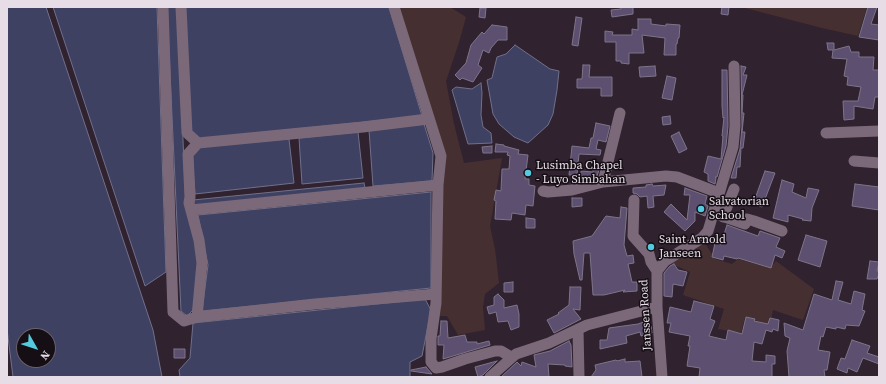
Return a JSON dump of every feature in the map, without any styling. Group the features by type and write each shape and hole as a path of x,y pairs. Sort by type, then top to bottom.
{"street":[{"path":"163,7 173,312 184,321 198,317 315,304 436,294"},
{"path":"181,7 186,133 198,143"},
{"path":"394,7 428,119 441,156 438,185 436,294 430,362 436,368 442,367 495,350 501,351 511,357"},
{"name":"Janssen Road","path":"662,377 657,307 657,271 665,261 705,235 718,215 719,193 733,147 735,126 734,66"},
{"path":"603,182 620,113"},
{"path":"198,317 202,263 199,240 189,204 188,154 198,143 355,128 428,119"},
{"path":"826,133 879,131"},
{"path":"854,161 879,163"},
{"path":"542,191 572,190 603,182 666,176 677,178 719,193"},
{"path":"191,210 438,185"},
{"path":"734,189 718,215 745,224 747,219 782,231"},
{"path":"634,200 633,236 649,254 651,262 657,271"},
{"path":"490,377 516,354 549,343 587,325 657,307"},
{"path":"578,329 579,377"}],"shaded area":[{"path":"398,7 450,7 466,17 446,81 454,124 464,163 502,158 490,226 495,249 499,283 485,294 483,307 485,330 458,335 447,316 440,316 443,155"},
{"path":"745,7 867,7 858,36 822,28"},
{"path":"705,243 715,259 732,264 738,259 770,268 776,261 814,289 803,320 773,310 770,325 745,317 741,333 718,329 724,309 683,295 690,272 670,263"}],"water":[{"path":"7,7 46,7 153,330 162,377 13,377 7,329"},
{"path":"53,7 157,7 166,272 145,286"},
{"path":"167,7 177,7 186,207 200,263 193,310 187,316 181,311"},
{"path":"183,7 389,7 422,116 200,139 189,129"},
{"path":"515,45 550,69 559,71 553,114 548,125 528,143 514,137 499,124 493,114 487,80 492,78 497,57 506,54"},
{"path":"481,83 481,115 483,127 491,133 492,143 468,144 452,90 456,87 472,89"},
{"path":"424,124 433,153 432,181 373,186 369,130"},
{"path":"358,132 363,178 302,184 299,138"},
{"path":"289,139 294,183 195,194 192,155 201,146"},
{"path":"364,183 365,188 193,206 193,200"},
{"path":"431,192 431,288 202,311 208,265 198,215"},
{"path":"425,299 431,310 422,356 410,362 410,377 180,377 179,370 190,358 193,323"}],"building":[{"path":"621,7 633,7 633,14 612,17 611,10 621,9"},
{"path":"722,7 729,7 728,15 721,14"},
{"path":"868,7 877,7 871,24 879,25 879,40 859,37"},
{"path":"480,8 486,8 485,18 479,17"},
{"path":"576,17 582,18 578,46 572,45"},
{"path":"638,19 651,19 651,24 666,26 666,24 680,25 679,38 676,44 676,55 664,55 665,38 642,35 644,53 629,53 629,64 616,61 616,42 605,42 605,31 613,32 612,35 632,35 632,29 638,30"},
{"path":"492,25 507,27 507,40 498,40 491,48 489,53 483,50 478,65 482,68 473,82 462,78 460,80 455,75 466,63 471,45 482,32 484,34"},
{"path":"827,43 834,43 834,50 849,46 851,52 859,52 859,57 874,57 873,70 879,70 879,97 875,97 873,109 854,106 854,119 844,120 843,101 858,101 861,87 847,85 848,77 844,76 847,59 832,58 833,50 828,50"},
{"path":"583,65 590,65 589,77 612,77 612,96 601,96 601,88 577,88 577,79 582,79"},
{"path":"655,66 656,76 640,77 639,67"},
{"path":"741,66 746,67 743,75 747,75 742,95 742,113 744,113 742,132 745,132 743,148 741,148 740,167 737,167 736,178 731,178 740,149 742,127"},
{"path":"722,70 727,70 728,126 726,146 717,177 715,177 715,184 708,181 708,174 704,172 708,156 721,159 724,117 723,118 722,106"},
{"path":"667,76 676,78 672,100 662,98"},
{"path":"670,116 671,124 663,125 662,117"},
{"path":"596,123 610,126 606,142 598,140 596,149 601,150 600,155 579,154 577,175 569,175 572,146 589,148"},
{"path":"679,132 687,149 679,153 671,136"},
{"path":"496,144 519,150 518,154 528,155 525,179 529,179 529,185 535,186 533,206 526,205 525,215 512,213 511,220 495,219 496,201 494,200 496,190 501,191 502,169 509,169 510,156 507,155 508,152 495,152"},
{"path":"492,146 492,153 483,153 482,147"},
{"path":"593,170 599,170 597,176 581,179 581,171 593,172"},
{"path":"765,171 775,173 762,207 753,203"},
{"path":"782,180 794,184 792,192 806,198 808,188 819,190 812,208 811,221 802,220 803,219 788,215 788,222 773,218"},
{"path":"652,184 653,186 666,185 664,195 653,196 654,207 648,208 647,196 640,197 633,193 633,188 646,187 646,185"},
{"path":"855,184 879,187 879,210 852,206"},
{"path":"685,188 707,196 705,204 708,206 705,216 695,212 695,221 685,231 664,212 671,204 687,220 690,195 684,195"},
{"path":"572,198 582,198 582,206 572,207"},
{"path":"621,207 627,208 624,245 627,256 633,255 634,263 628,264 632,282 637,282 637,291 623,292 625,290 604,295 593,295 590,253 584,253 582,280 580,280 574,254 573,241 592,236 606,216 620,218"},
{"path":"526,218 535,219 535,228 526,228"},
{"path":"727,225 758,236 760,231 780,238 776,247 785,251 782,258 775,255 771,268 738,258 724,256 723,260 712,257 715,243 721,244"},
{"path":"806,235 827,241 820,267 798,260"},
{"path":"870,261 879,262 877,271 879,271 879,274 877,279 867,279"},
{"path":"674,264 678,270 687,272 683,286 673,284 672,297 664,296 664,273"},
{"path":"836,281 843,282 838,300 851,304 854,291 865,294 862,310 865,311 859,326 846,325 845,329 826,327 823,337 821,336 818,350 830,352 827,370 824,370 825,377 789,377 787,351 790,338 785,336 784,323 803,330 814,294 832,300"},
{"path":"513,282 513,292 504,292 504,283"},
{"path":"570,287 581,287 580,310 573,309 581,319 554,333 547,320 559,314 558,313 569,305"},
{"path":"498,294 504,300 504,308 517,305 519,327 511,330 508,321 498,322 496,312 489,314 487,307 494,305 494,297"},
{"path":"694,301 714,306 710,319 715,321 709,336 726,340 728,330 742,334 746,317 755,319 754,321 768,324 770,318 779,320 778,331 773,329 772,332 766,330 762,344 754,342 752,361 766,362 766,355 775,356 775,364 772,364 772,377 699,377 700,368 687,366 690,336 669,332 671,323 667,323 670,307 691,312"},
{"path":"441,321 447,321 448,338 465,335 467,342 477,342 477,344 489,341 490,345 443,359 444,345 438,345"},
{"path":"646,321 647,327 651,326 652,333 641,336 640,332 626,336 627,343 600,349 600,340 607,340 609,328 638,324"},
{"path":"852,340 870,346 867,353 879,357 879,364 863,358 857,372 848,368 847,373 837,369 841,358 845,359"},
{"path":"569,341 571,345 572,367 548,364 549,377 501,377 517,362 521,366 522,362 536,367 534,355 550,351"},
{"path":"174,349 185,349 185,358 174,358"},
{"path":"625,359 625,362 640,361 642,377 591,377 596,370 595,365"},
{"path":"497,361 483,375 478,377 475,367"},
{"path":"426,367 432,374 411,371 411,370"}],"place":[{"name":"Lusimba Chapel - Luyo Simbahan","path":"528,173"},
{"name":"Salvatorian School","path":"701,209"},
{"name":"Saint Arnold Janseen","path":"651,247"}]}
